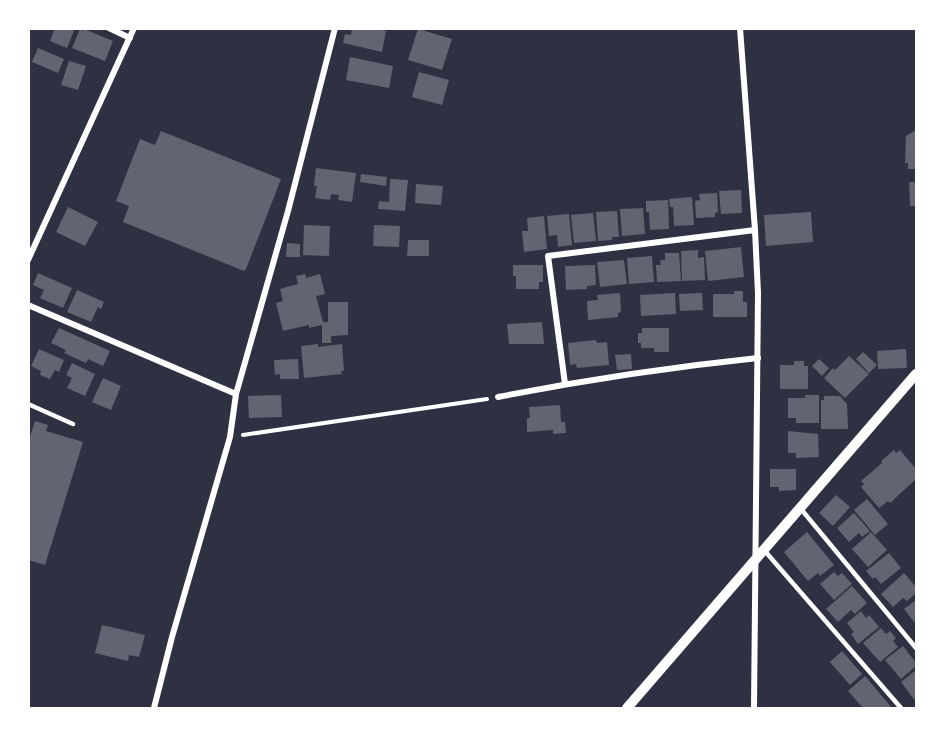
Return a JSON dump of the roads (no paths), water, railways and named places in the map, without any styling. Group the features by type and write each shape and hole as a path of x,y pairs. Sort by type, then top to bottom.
{"street":[{"path":"109,28 130,38"},
{"path":"28,260 134,28"},
{"path":"154,708 172,637 230,437 236,394 288,211 335,28"},
{"path":"740,28 755,230 758,358 760,554 754,708"},
{"path":"565,384 548,256 755,230"},
{"path":"28,305 236,394"},
{"path":"498,397 565,384 758,358"},
{"path":"627,708 916,374"}],"lane":[{"path":"28,404 73,424"},
{"path":"800,508 916,648"},
{"path":"760,554 901,708"}]}
